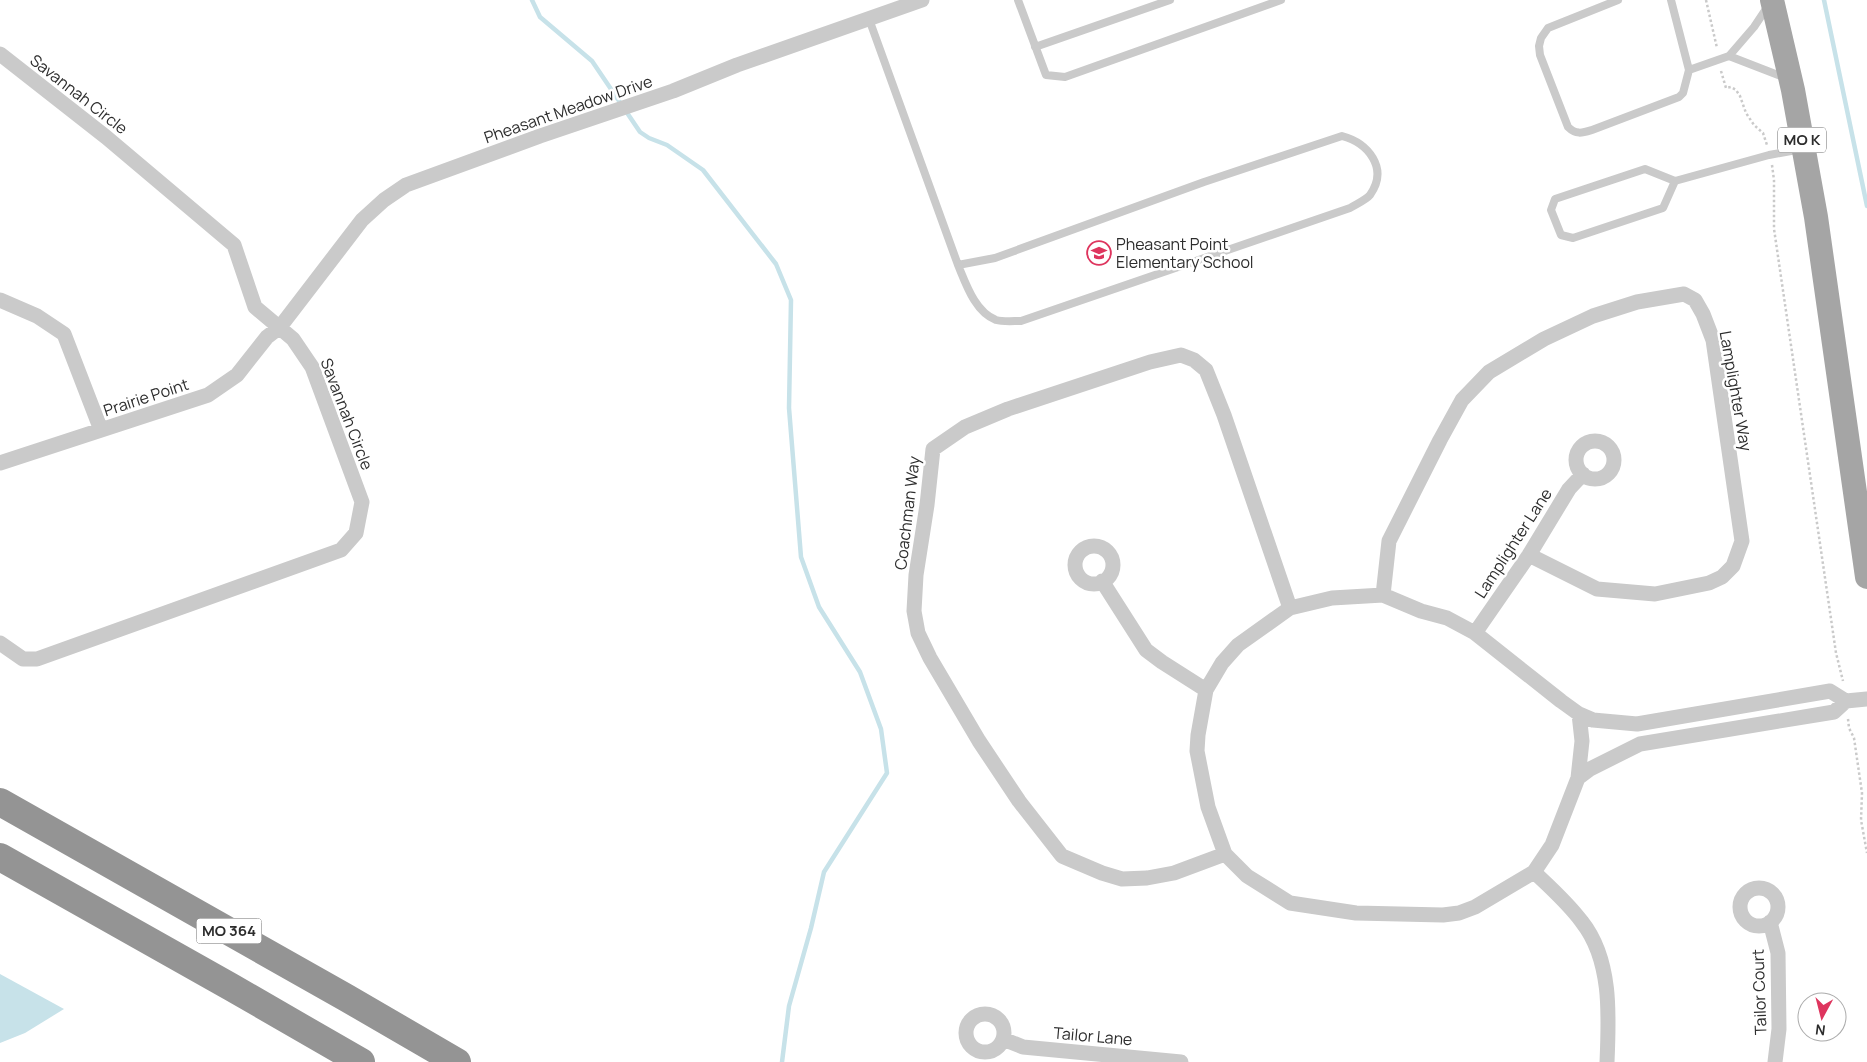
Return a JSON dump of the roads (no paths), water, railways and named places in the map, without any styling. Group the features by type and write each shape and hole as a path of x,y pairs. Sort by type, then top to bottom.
{"highway":[{"name":"MO 364","path":"0,802 346,997 457,1062"},
{"name":"MO 364","path":"0,857 231,986 361,1062"}],"main road":[{"name":"MO K","path":"1772,1 1804,149 1826,281 1867,577"}],"street":[{"name":"Pheasant Meadow Drive","path":"280,328 362,220 384,200 406,185 579,123 674,92 737,65 922,0"},
{"name":"Savannah Circle","path":"0,54 106,137 234,245 255,307 294,339 312,367 362,502 356,533 342,550 37,659 24,659 0,643"},
{"name":"Lamplighter Way","path":"1383,596 1389,541 1462,400 1489,372 1544,339 1593,316 1646,300 1684,294 1695,300 1703,314 1713,340 1742,541 1733,566 1722,577 1709,583 1655,594 1597,589 1529,555"},
{"path":"0,300 37,316 64,334 101,430"},
{"name":"Prairie Point","path":"0,463 208,395 237,375 267,338 280,328"},
{"name":"Coachman Way","path":"1226,854 1174,873 1147,878 1122,879 1102,874 1062,856 1018,801 979,741 918,633 914,611 916,575 927,505 932,449 965,427 1008,409 1150,362 1181,355 1194,360 1206,370 1224,415 1290,608"},
{"name":"Lamplighter Lane","path":"1475,633 1529,555 1569,489 1583,474"},
{"path":"1102,581 1146,650 1206,690"},
{"path":"1580,714 1582,741 1578,778 1552,845 1534,872 1475,907 1459,913 1356,913 1290,903 1247,876 1226,854 1208,807 1197,751 1206,690 1230,653 1238,645 1290,608 1332,598 1383,596 1421,611 1447,618 1475,633 1546,689 1580,714 1593,720 1637,724 1830,691 1846,702"},
{"path":"1578,778 1590,769 1640,744 1834,712 1846,702 1867,699"},
{"path":"1713,711 1717,731"},
{"path":"1637,724 1640,744"},
{"path":"1534,872 1567,904 1583,923 1595,942 1606,976 1607,1062"},
{"name":"Tailor Court","path":"1770,922 1778,953 1780,1029 1775,1062"},
{"name":"Tailor Lane","path":"1003,1040 1023,1047 1181,1062"}],"lane":[{"path":"1035,47 1170,0"},
{"path":"1020,1 1046,75 1065,77 1281,0"},
{"path":"1618,0 1548,28 1540,38 1540,55 1568,127 1574,132 1580,133 1592,130 1679,97 1683,93 1690,70 1671,0"},
{"path":"1690,70 1729,56 1754,27 1772,1"},
{"path":"869,18 958,265 974,300 985,312 997,320 1021,321 1350,208 1369,196 1377,182 1376,164 1368,150 1353,139 1342,136 1223,176 995,258 958,265"},
{"path":"1729,56 1790,79"},
{"path":"1675,181 1663,208 1572,238 1561,235 1551,210 1555,199 1645,169 1675,181 1769,155 1804,149"}],"water":[{"path":"0,974 64,1009 25,1033 0,1043"}],"waterway":[{"path":"532,0 540,17 592,61 640,132 649,138 667,145 703,170 776,264 791,300 789,408 801,557 819,607 860,672 881,729 887,773 824,872 811,928 789,1006 782,1062"},
{"path":"1824,0 1867,206"}],"place":[{"name":"Pheasant Point Elementary School","path":"1099,253"}]}
